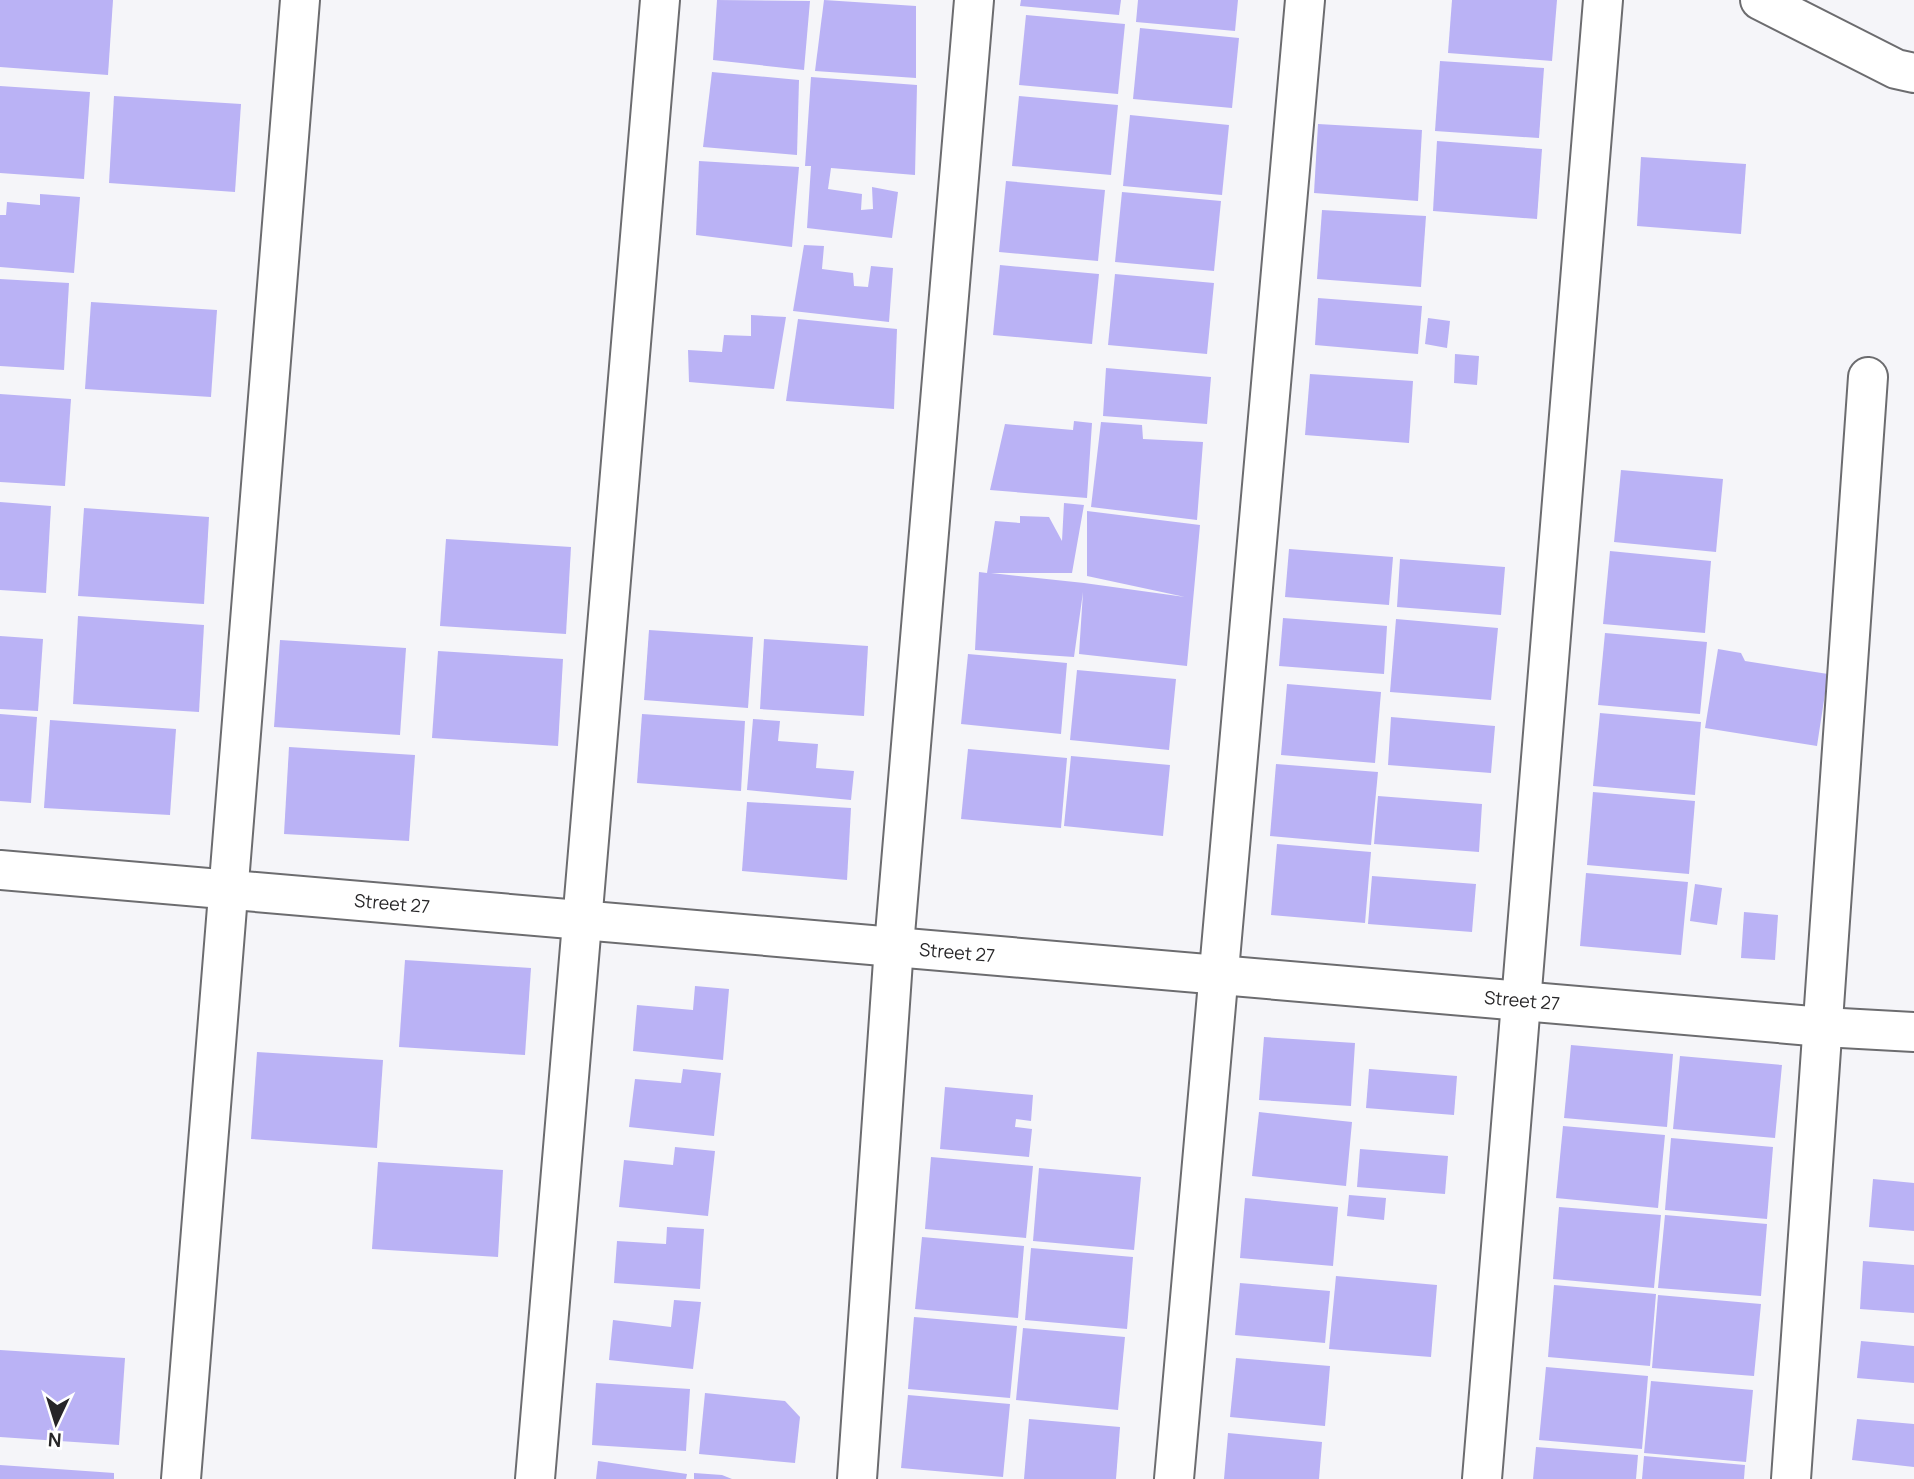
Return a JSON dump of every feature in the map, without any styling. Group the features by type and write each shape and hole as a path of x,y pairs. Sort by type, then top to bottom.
{"street":[{"path":"181,1479 300,0"},
{"path":"535,1479 660,0"},
{"path":"857,1479 894,946 974,0"},
{"path":"1174,1479 1306,0"},
{"path":"1482,1479 1604,0"},
{"path":"1760,0 1896,69 1914,73"},
{"path":"1791,1479 1868,377"},
{"name":"Street 27","path":"0,870 1823,1027 1914,1032"}],"building":[{"path":"0,0 113,0 108,75 0,67"},
{"path":"717,0 810,1 804,70 713,60"},
{"path":"824,0 916,6 916,78 815,71"},
{"path":"1021,0 1121,0 1119,15 1020,6"},
{"path":"1138,0 1238,0 1235,31 1136,22"},
{"path":"1452,0 1557,0 1552,61 1448,53"},
{"path":"1026,15 1125,24 1118,94 1019,85"},
{"path":"1140,28 1239,38 1232,108 1133,99"},
{"path":"1440,61 1544,68 1539,138 1435,131"},
{"path":"712,72 799,80 797,155 703,147"},
{"path":"811,77 917,85 915,175 831,168 828,189 862,194 861,210 873,209 872,187 898,192 892,238 807,228 811,166 805,166"},
{"path":"0,86 90,92 84,179 0,173"},
{"path":"114,96 241,104 235,192 109,183"},
{"path":"1019,96 1118,105 1111,175 1012,166"},
{"path":"1130,115 1229,125 1222,195 1123,186"},
{"path":"1318,124 1422,130 1418,201 1314,193"},
{"path":"1437,141 1542,149 1537,219 1433,211"},
{"path":"1641,157 1746,164 1741,234 1637,226"},
{"path":"699,161 799,167 792,247 696,235"},
{"path":"1006,181 1105,190 1098,261 999,252"},
{"path":"1122,192 1221,201 1214,271 1115,262"},
{"path":"40,194 80,197 74,273 0,267 0,215 6,215 7,202 40,205"},
{"path":"1322,210 1426,216 1421,287 1317,279"},
{"path":"804,245 824,246 822,269 853,273 854,286 868,287 871,266 893,268 889,322 793,311"},
{"path":"1000,265 1099,274 1092,344 993,335"},
{"path":"1115,274 1214,283 1207,354 1108,345"},
{"path":"0,279 69,283 64,370 0,366"},
{"path":"1318,298 1422,306 1418,354 1315,345"},
{"path":"91,302 217,310 211,397 85,389"},
{"path":"751,315 786,317 774,389 689,382 688,350 722,352 724,335 751,336"},
{"path":"1428,318 1450,321 1447,348 1425,344"},
{"path":"798,319 897,329 894,409 786,401"},
{"path":"1455,354 1479,356 1477,385 1454,383"},
{"path":"1106,368 1211,377 1207,424 1103,416"},
{"path":"1310,374 1413,381 1409,443 1305,435"},
{"path":"0,394 71,399 65,486 0,482"},
{"path":"1074,421 1092,423 1087,498 990,490 1005,424 1073,430"},
{"path":"1101,422 1142,425 1143,439 1203,442 1197,520 1091,507"},
{"path":"1621,470 1723,479 1716,552 1614,542"},
{"path":"0,502 51,506 46,593 0,590"},
{"path":"1064,503 1084,505 1072,573 991,573 1185,597 1087,576 1087,511 1200,525 1187,666 1079,654 1083,592 1074,657 975,650 979,572 987,573 995,521 1020,523 1020,516 1049,517 1062,541"},
{"path":"84,508 209,517 204,604 78,596"},
{"path":"446,539 571,547 566,634 440,626"},
{"path":"1289,549 1393,557 1389,605 1285,597"},
{"path":"1610,551 1711,561 1705,633 1603,624"},
{"path":"1400,559 1505,567 1501,615 1397,607"},
{"path":"78,616 204,625 199,712 73,704"},
{"path":"1283,618 1387,626 1384,674 1279,666"},
{"path":"1396,619 1498,628 1491,700 1390,692"},
{"path":"649,630 753,637 748,708 644,700"},
{"path":"1605,633 1707,642 1700,714 1598,705"},
{"path":"0,636 43,639 38,711 0,709"},
{"path":"764,639 868,646 864,716 760,709"},
{"path":"280,640 406,648 400,735 274,727"},
{"path":"1718,649 1741,653 1745,661 1828,674 1817,746 1705,728"},
{"path":"438,651 563,659 558,746 432,738"},
{"path":"968,654 1067,663 1061,734 961,724"},
{"path":"1077,670 1176,679 1169,750 1070,740"},
{"path":"1287,684 1381,692 1375,763 1281,755"},
{"path":"1600,713 1701,722 1695,795 1593,786"},
{"path":"0,714 37,717 31,803 0,801"},
{"path":"642,714 745,721 741,791 637,783"},
{"path":"1391,717 1495,726 1491,773 1388,765"},
{"path":"753,719 780,721 778,741 818,744 816,768 854,771 851,800 747,790"},
{"path":"50,720 176,729 170,815 44,808"},
{"path":"289,747 415,755 409,841 284,834"},
{"path":"968,749 1067,758 1061,828 961,819"},
{"path":"1071,756 1170,765 1163,836 1064,826"},
{"path":"1276,764 1378,772 1371,845 1270,836"},
{"path":"1593,792 1695,801 1689,874 1587,865"},
{"path":"1378,796 1482,804 1479,852 1374,844"},
{"path":"747,802 851,808 847,880 742,871"},
{"path":"1277,844 1371,852 1365,923 1271,915"},
{"path":"1586,873 1688,882 1681,955 1580,946"},
{"path":"1372,876 1476,884 1472,932 1368,924"},
{"path":"1695,884 1722,888 1717,925 1690,921"},
{"path":"1744,912 1778,915 1775,960 1741,958"},
{"path":"405,960 531,968 525,1055 399,1047"},
{"path":"695,986 729,989 723,1060 633,1051 637,1005 693,1010"},
{"path":"1264,1037 1355,1043 1351,1106 1259,1100"},
{"path":"1571,1045 1673,1054 1667,1127 1564,1118"},
{"path":"257,1052 383,1060 377,1148 251,1139"},
{"path":"1680,1056 1782,1065 1775,1138 1673,1129"},
{"path":"683,1069 721,1073 714,1136 629,1127 635,1079 681,1083"},
{"path":"1369,1069 1457,1076 1454,1115 1366,1108"},
{"path":"945,1087 1033,1095 1031,1121 1016,1119 1015,1127 1032,1129 1029,1157 940,1149"},
{"path":"1259,1112 1352,1122 1346,1186 1252,1176"},
{"path":"1563,1126 1665,1135 1658,1208 1556,1198"},
{"path":"1671,1138 1773,1147 1767,1219 1665,1210"},
{"path":"675,1147 715,1151 708,1216 619,1207 624,1160 673,1165"},
{"path":"1360,1149 1448,1156 1445,1194 1357,1187"},
{"path":"931,1157 1033,1166 1026,1238 925,1229"},
{"path":"378,1162 503,1170 498,1257 372,1249"},
{"path":"1039,1168 1141,1177 1134,1250 1033,1241"},
{"path":"1873,1179 1914,1183 1914,1231 1869,1227"},
{"path":"1349,1195 1386,1198 1384,1220 1347,1216"},
{"path":"1245,1198 1338,1207 1333,1266 1240,1258"},
{"path":"1559,1207 1661,1215 1654,1288 1553,1279"},
{"path":"1665,1215 1767,1224 1761,1296 1658,1288"},
{"path":"667,1227 704,1229 700,1289 614,1283 617,1241 666,1244"},
{"path":"922,1237 1024,1246 1018,1318 915,1309"},
{"path":"1031,1248 1133,1257 1127,1329 1025,1320"},
{"path":"1863,1261 1914,1265 1914,1313 1860,1309"},
{"path":"1336,1276 1437,1285 1431,1357 1329,1349"},
{"path":"1240,1283 1330,1291 1325,1343 1235,1335"},
{"path":"1554,1285 1656,1294 1650,1366 1548,1357"},
{"path":"1658,1295 1761,1304 1754,1376 1652,1368"},
{"path":"674,1300 701,1302 693,1369 609,1360 613,1320 671,1327"},
{"path":"914,1317 1017,1326 1010,1398 908,1389"},
{"path":"1023,1328 1125,1337 1118,1410 1016,1400"},
{"path":"1861,1341 1914,1346 1914,1383 1857,1378"},
{"path":"0,1350 125,1358 119,1445 0,1437"},
{"path":"1236,1358 1330,1366 1325,1426 1230,1417"},
{"path":"1546,1367 1648,1376 1642,1449 1539,1440"},
{"path":"1651,1381 1753,1390 1746,1462 1644,1453"},
{"path":"596,1383 690,1389 686,1451 592,1445"},
{"path":"705,1393 785,1401 800,1417 795,1463 699,1454"},
{"path":"908,1395 1010,1404 1003,1477 901,1468"},
{"path":"1029,1419 1120,1427 1116,1479 1024,1479"},
{"path":"1857,1419 1914,1424 1914,1467 1852,1460"},
{"path":"1228,1433 1322,1442 1319,1479 1224,1479"},
{"path":"1536,1447 1638,1455 1636,1479 1533,1479"},
{"path":"1644,1456 1745,1465 1744,1479 1642,1479"},
{"path":"598,1461 687,1474 686,1479 596,1479"},
{"path":"0,1465 114,1473 114,1479 0,1479"},
{"path":"694,1473 722,1475 732,1479 694,1479"}]}
